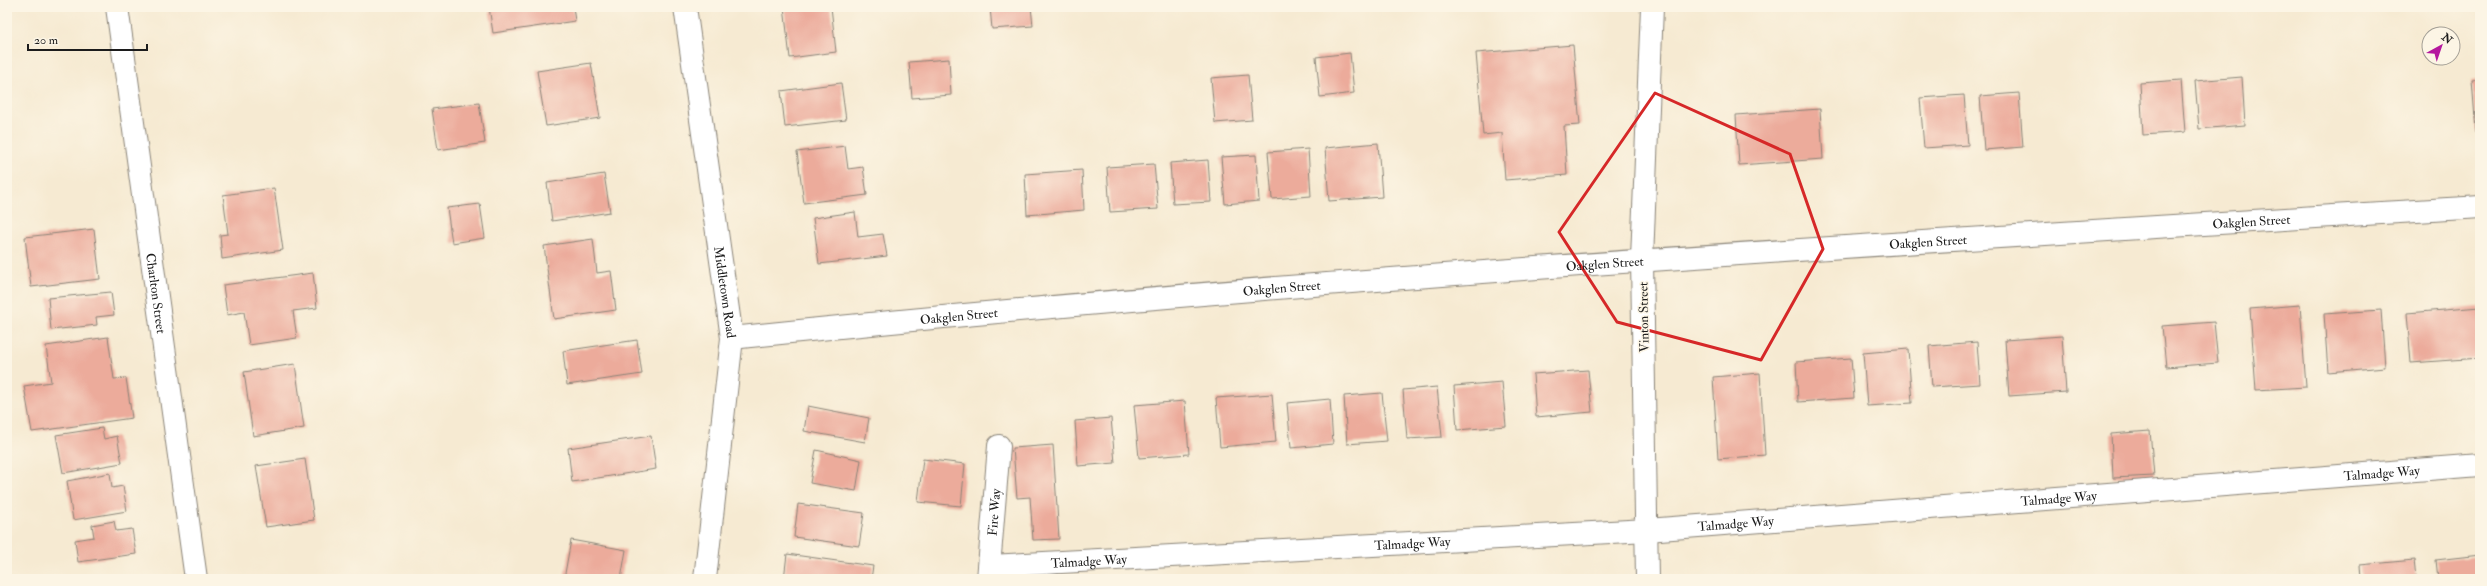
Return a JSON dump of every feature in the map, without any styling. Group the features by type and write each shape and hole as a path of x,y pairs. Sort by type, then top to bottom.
{"street":[{"name":"Charlton Street","path":"117,7 196,579"},
{"name":"Middletown Road","path":"685,7 732,338 705,579"},
{"name":"Vinton Street","path":"1647,579 1642,259 1652,7"},
{"name":"Oakglen Street","path":"732,338 1009,311 1642,259 2480,207"},
{"name":"Fire Way","path":"989,572 999,446"},
{"name":"Talmadge Way","path":"989,572 1647,530 2480,465"}],"highlighted area":[{"path":"1655,93 1790,154 1823,249 1761,360 1617,322 1559,232"}],"building":[{"path":"489,7 573,7 575,21 493,33"},
{"path":"784,7 831,7 836,52 790,58"},
{"path":"990,7 1031,7 1033,26 992,29"},
{"path":"1573,45 1580,125 1564,126 1567,175 1505,180 1502,133 1483,135 1476,53"},
{"path":"1350,53 1354,93 1320,97 1316,57"},
{"path":"949,59 951,95 912,98 909,62"},
{"path":"591,63 600,118 546,126 537,71"},
{"path":"1248,75 1252,120 1215,123 1211,78"},
{"path":"2242,77 2245,125 2199,129 2195,81"},
{"path":"2480,79 2480,132 2476,132 2472,80"},
{"path":"2181,80 2185,132 2143,135 2140,83"},
{"path":"841,83 846,120 785,127 781,91"},
{"path":"2019,93 2023,147 1984,150 1980,96"},
{"path":"1964,95 1968,145 1924,148 1920,98"},
{"path":"479,103 485,143 438,150 432,109"},
{"path":"1820,109 1823,159 1739,165 1736,115"},
{"path":"1378,143 1382,197 1329,201 1325,148"},
{"path":"845,146 848,169 863,167 867,195 804,203 797,152"},
{"path":"1308,149 1311,196 1272,199 1268,152"},
{"path":"1256,155 1259,201 1225,204 1221,157"},
{"path":"1208,160 1211,202 1173,204 1170,163"},
{"path":"1154,164 1158,209 1110,212 1107,167"},
{"path":"1082,170 1084,210 1027,215 1025,174"},
{"path":"604,174 610,212 552,221 547,183"},
{"path":"274,188 283,250 222,259 220,235 228,234 223,195"},
{"path":"480,204 485,238 452,243 447,208"},
{"path":"855,212 858,237 883,234 887,256 819,264 813,218"},
{"path":"94,229 100,279 31,287 25,237"},
{"path":"593,239 597,273 611,271 616,310 554,319 544,246"},
{"path":"313,273 317,308 293,311 297,338 249,345 244,312 227,315 223,285"},
{"path":"111,292 114,315 96,317 97,325 51,330 48,298"},
{"path":"2300,305 2306,387 2256,390 2250,309"},
{"path":"2480,307 2480,358 2411,363 2407,313"},
{"path":"2381,310 2385,367 2328,372 2324,314"},
{"path":"2214,322 2218,363 2166,367 2162,326"},
{"path":"2062,336 2066,392 2009,396 2005,340"},
{"path":"108,337 114,379 126,378 132,418 32,432 24,386 51,382 46,346"},
{"path":"637,340 642,374 567,385 563,351"},
{"path":"1977,342 1980,384 1932,387 1929,346"},
{"path":"1908,349 1912,403 1867,406 1863,353"},
{"path":"1851,358 1854,398 1798,402 1796,362"},
{"path":"295,364 304,428 253,436 244,372"},
{"path":"1588,370 1592,412 1536,417 1533,374"},
{"path":"1760,373 1765,455 1718,459 1713,377"},
{"path":"1502,382 1506,426 1457,430 1454,386"},
{"path":"1437,387 1442,437 1407,439 1403,390"},
{"path":"1382,393 1387,441 1347,444 1344,396"},
{"path":"1272,394 1276,442 1220,447 1216,398"},
{"path":"1330,399 1333,444 1291,448 1287,403"},
{"path":"1185,401 1189,454 1139,458 1134,405"},
{"path":"808,406 869,418 865,442 804,431"},
{"path":"1111,418 1115,463 1078,466 1075,421"},
{"path":"102,428 104,439 117,436 122,463 63,473 56,435"},
{"path":"2150,431 2154,476 2113,478 2111,434"},
{"path":"651,436 656,469 572,482 568,448"},
{"path":"1053,445 1059,539 1033,540 1030,497 1017,498 1013,448"},
{"path":"816,450 861,460 856,491 810,483"},
{"path":"305,459 314,520 266,527 256,466"},
{"path":"923,459 965,464 961,506 918,502"},
{"path":"110,473 112,488 123,486 127,511 73,520 67,481"},
{"path":"798,504 864,513 859,546 794,537"},
{"path":"114,521 116,531 132,529 136,554 78,562 75,540 94,537 92,525"},
{"path":"571,540 626,550 621,579 564,579"},
{"path":"787,554 873,566 871,579 784,579"},
{"path":"2480,555 2480,579 2438,579 2436,560"},
{"path":"2414,560 2416,579 2361,579 2360,565"}]}
